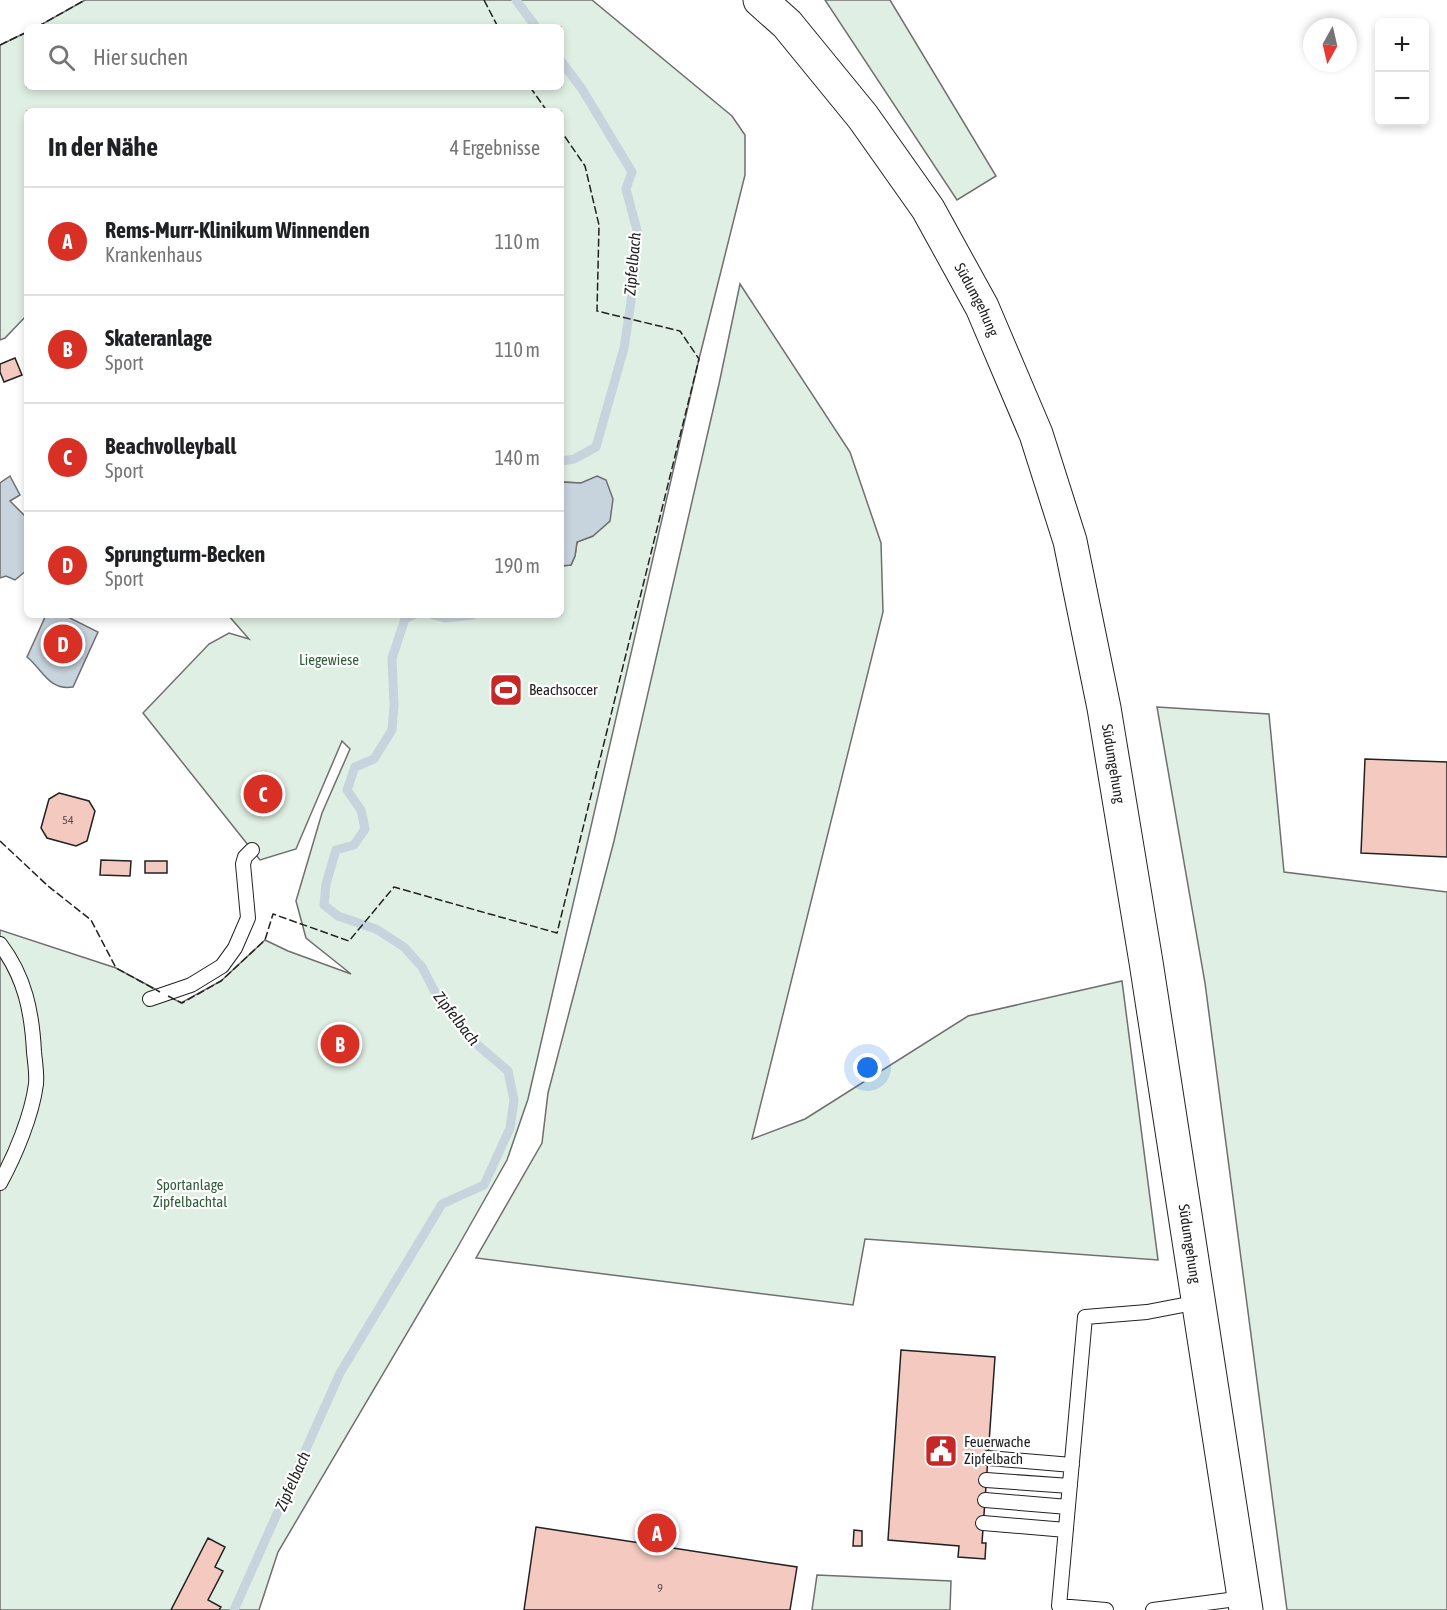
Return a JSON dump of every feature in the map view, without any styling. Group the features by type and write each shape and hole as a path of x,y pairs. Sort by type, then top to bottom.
{"main road":[{"name":"Südumgehung","path":"760,0 787,24 863,117 928,209 982,307 1036,434 1070,541 1104,708 1245,1604"}],"lane":[{"path":"150,999 191,985 222,966 235,948 248,918 243,864 252,850"},
{"path":"0,944 22,980 29,1001 36,1083 23,1133 0,1183"},
{"path":"1106,1610 1059,1606 1085,1317 1148,1312 1199,1302"},
{"path":"988,1458 1072,1465"},
{"path":"986,1480 1070,1486"},
{"path":"985,1500 1068,1507"},
{"path":"983,1523 1066,1530"},
{"path":"1153,1610 1245,1604"}],"green space":[{"path":"85,0 592,0 732,116 745,135 745,175 699,359 528,1099 507,1160 278,1552 259,1610 0,1610 0,930 116,968 181,1003 221,981 265,940 351,974 306,938 296,901 322,813 350,749 342,741 296,849 260,860 143,713 209,644 229,633 249,639 231,618 564,618 564,566 571,565 577,542 593,536 581,483 564,482 564,108 24,108 24,318 5,338 0,340 0,45 24,33 24,90 564,90 564,24 42,24"},
{"path":"825,0 890,0 996,176 957,200"},
{"path":"740,284 850,452 881,543 883,612 752,1139 805,1119 968,1016 1122,981 1158,1260 865,1239 853,1305 476,1258 542,1143 548,1093 614,841"},
{"path":"1157,707 1269,714 1284,872 1447,892 1447,1610 1287,1610 1205,983"},
{"path":"817,1575 951,1581 950,1610 812,1610"}],"shaded area":[{"path":"10,476 20,495 10,501 24,515 24,572 15,580 6,576 0,578 0,483"},
{"path":"597,476 606,480 613,499 610,521 593,536 577,542 571,565 564,566 564,482 581,483"},
{"path":"45,618 70,618 98,632 73,687 58,686 52,683 27,657"}],"building":[{"path":"15,358 22,375 4,382 0,364"},
{"path":"1365,759 1447,762 1447,857 1361,853"},
{"path":"59,793 89,801 95,811 87,841 76,846 47,838 41,828 49,799"},
{"path":"101,860 131,861 130,876 100,875"},
{"path":"145,861 167,861 167,873 145,873"},
{"name":"Feuerwache Zipfelbach","path":"901,1350 995,1357 982,1543 986,1543 985,1559 958,1557 959,1546 888,1540"},
{"path":"536,1527 797,1567 790,1610 524,1610"},
{"path":"854,1530 862,1531 862,1546 853,1546"},
{"path":"208,1538 225,1547 215,1567 223,1571 208,1600 221,1607 219,1610 171,1610"}],"waterway":[{"name":"Zipfelbach","path":"516,0 534,24"},
{"name":"Zipfelbach","path":"564,65 582,89 632,172 626,189 638,234 624,348 596,447 574,459 564,461"},
{"name":"Zipfelbach","path":"234,1610 340,1373 442,1204 484,1185 510,1128 514,1100 508,1071 473,1041 435,992 422,967 404,947 376,929 338,916 324,905 326,884 336,850 354,845 365,829 361,810 347,790 355,767 374,759 392,730 394,705 392,658 407,618"}],"fence":[{"path":"42,24 85,0"},
{"path":"484,0 496,24"},
{"path":"0,45 24,33"},
{"path":"532,90 545,108"},
{"path":"168,996 182,1003 221,981 265,940 273,914 349,941 394,887 557,933 699,359 680,331 597,311 599,225 585,166 564,135"},
{"path":"0,841 48,886 91,920 116,968 160,992"}],"place":[{"name":"Sprungturm-Becken","path":"63,644"},
{"name":"Beachsoccer","path":"506,690"},
{"name":"Beachvolleyball","path":"263,794"},
{"name":"Skateranlage","path":"340,1044"},
{"name":"Feuerwache Zipfelbach","path":"941,1451"},
{"name":"Rems-Murr-Klinikum Winnenden","path":"657,1533"}],"park label":[{"name":"Liegewiese","path":"329,660"},
{"name":"Sportanlage Zipfelbachtal","path":"190,1194"}]}
